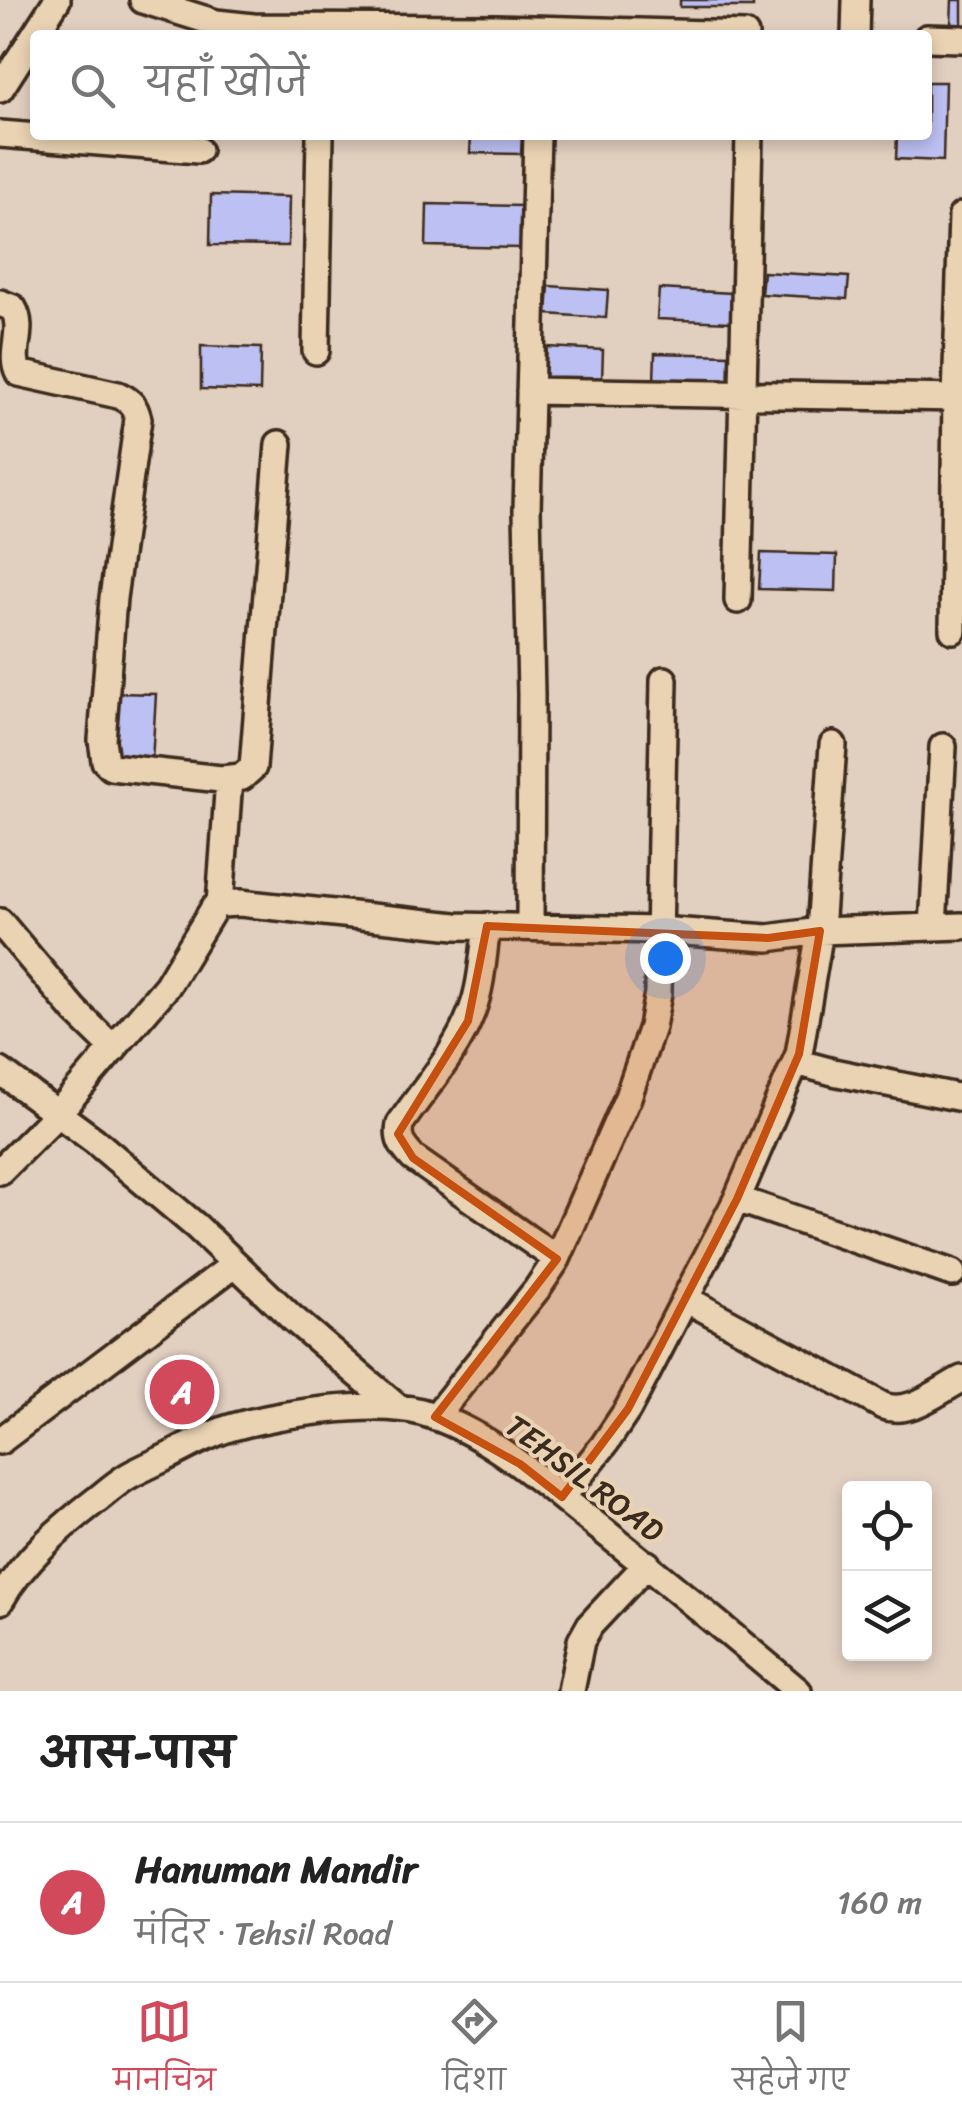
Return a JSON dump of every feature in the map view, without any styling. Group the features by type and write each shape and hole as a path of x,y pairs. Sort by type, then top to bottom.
{"street":[{"path":"38,30 57,0"},
{"path":"142,0 216,23 294,30"},
{"path":"855,30 856,0"},
{"path":"932,38 962,39"},
{"path":"0,89 30,42"},
{"path":"0,134 30,136"},
{"path":"74,140 198,150"},
{"path":"316,351 320,140"},
{"path":"530,927 528,510 537,140"},
{"path":"738,600 749,140"},
{"path":"953,630 962,216"},
{"path":"0,304 13,308 18,315 14,359 18,373 118,395 135,407 138,419 113,598 102,740 104,762 111,767 229,779 242,778 253,767 278,444"},
{"path":"530,392 959,398"},
{"path":"434,1418 557,1259 645,1053 658,993 664,680"},
{"path":"562,1498 628,1408 736,1199 796,1062 820,931 832,745"},
{"path":"933,927 943,747"},
{"path":"220,904 229,779"},
{"path":"0,1170 58,1113 167,986 220,904 456,926 658,930 768,938 820,931 962,926"},
{"path":"0,922 75,1011 114,1049"},
{"path":"487,926 478,987 468,1021 450,1055 400,1124 400,1144 413,1158 557,1259"},
{"path":"796,1062 962,1098"},
{"path":"0,1071 124,1165 397,1407"},
{"path":"736,1199 952,1273"},
{"path":"0,1441 235,1264"},
{"path":"686,1298 896,1410 962,1379"},
{"name":"TEHSIL ROAD","path":"4,1586 75,1516 127,1477 208,1436 310,1412 397,1407 424,1412 469,1432 520,1464 798,1691"},
{"path":"571,1691 580,1641 647,1564"}],"highlighted area":[{"path":"487,926 768,938 820,931 799,1054 737,1199 628,1409 562,1497 520,1464 435,1417 557,1259 413,1158 398,1134 468,1021"}],"building":[{"path":"680,0 753,0 753,7 680,7"},
{"path":"952,0 962,0 962,26 951,25"},
{"path":"932,82 945,82 943,161 896,159 897,140 932,140"},
{"path":"471,140 522,140 521,154 470,153"},
{"path":"211,195 289,197 288,246 210,245"},
{"path":"427,204 523,206 522,248 426,246"},
{"path":"763,272 849,277 847,299 761,294"},
{"path":"549,286 608,290 606,318 547,314"},
{"path":"659,289 732,293 730,322 657,319"},
{"path":"201,346 261,348 260,391 201,389"},
{"path":"547,347 603,350 602,380 545,377"},
{"path":"655,353 730,355 730,383 654,381"},
{"path":"761,553 837,555 836,591 759,589"},
{"path":"117,693 156,694 152,762 114,760"}],"place":[{"name":"Hanuman Mandir","path":"182,1392"}]}
